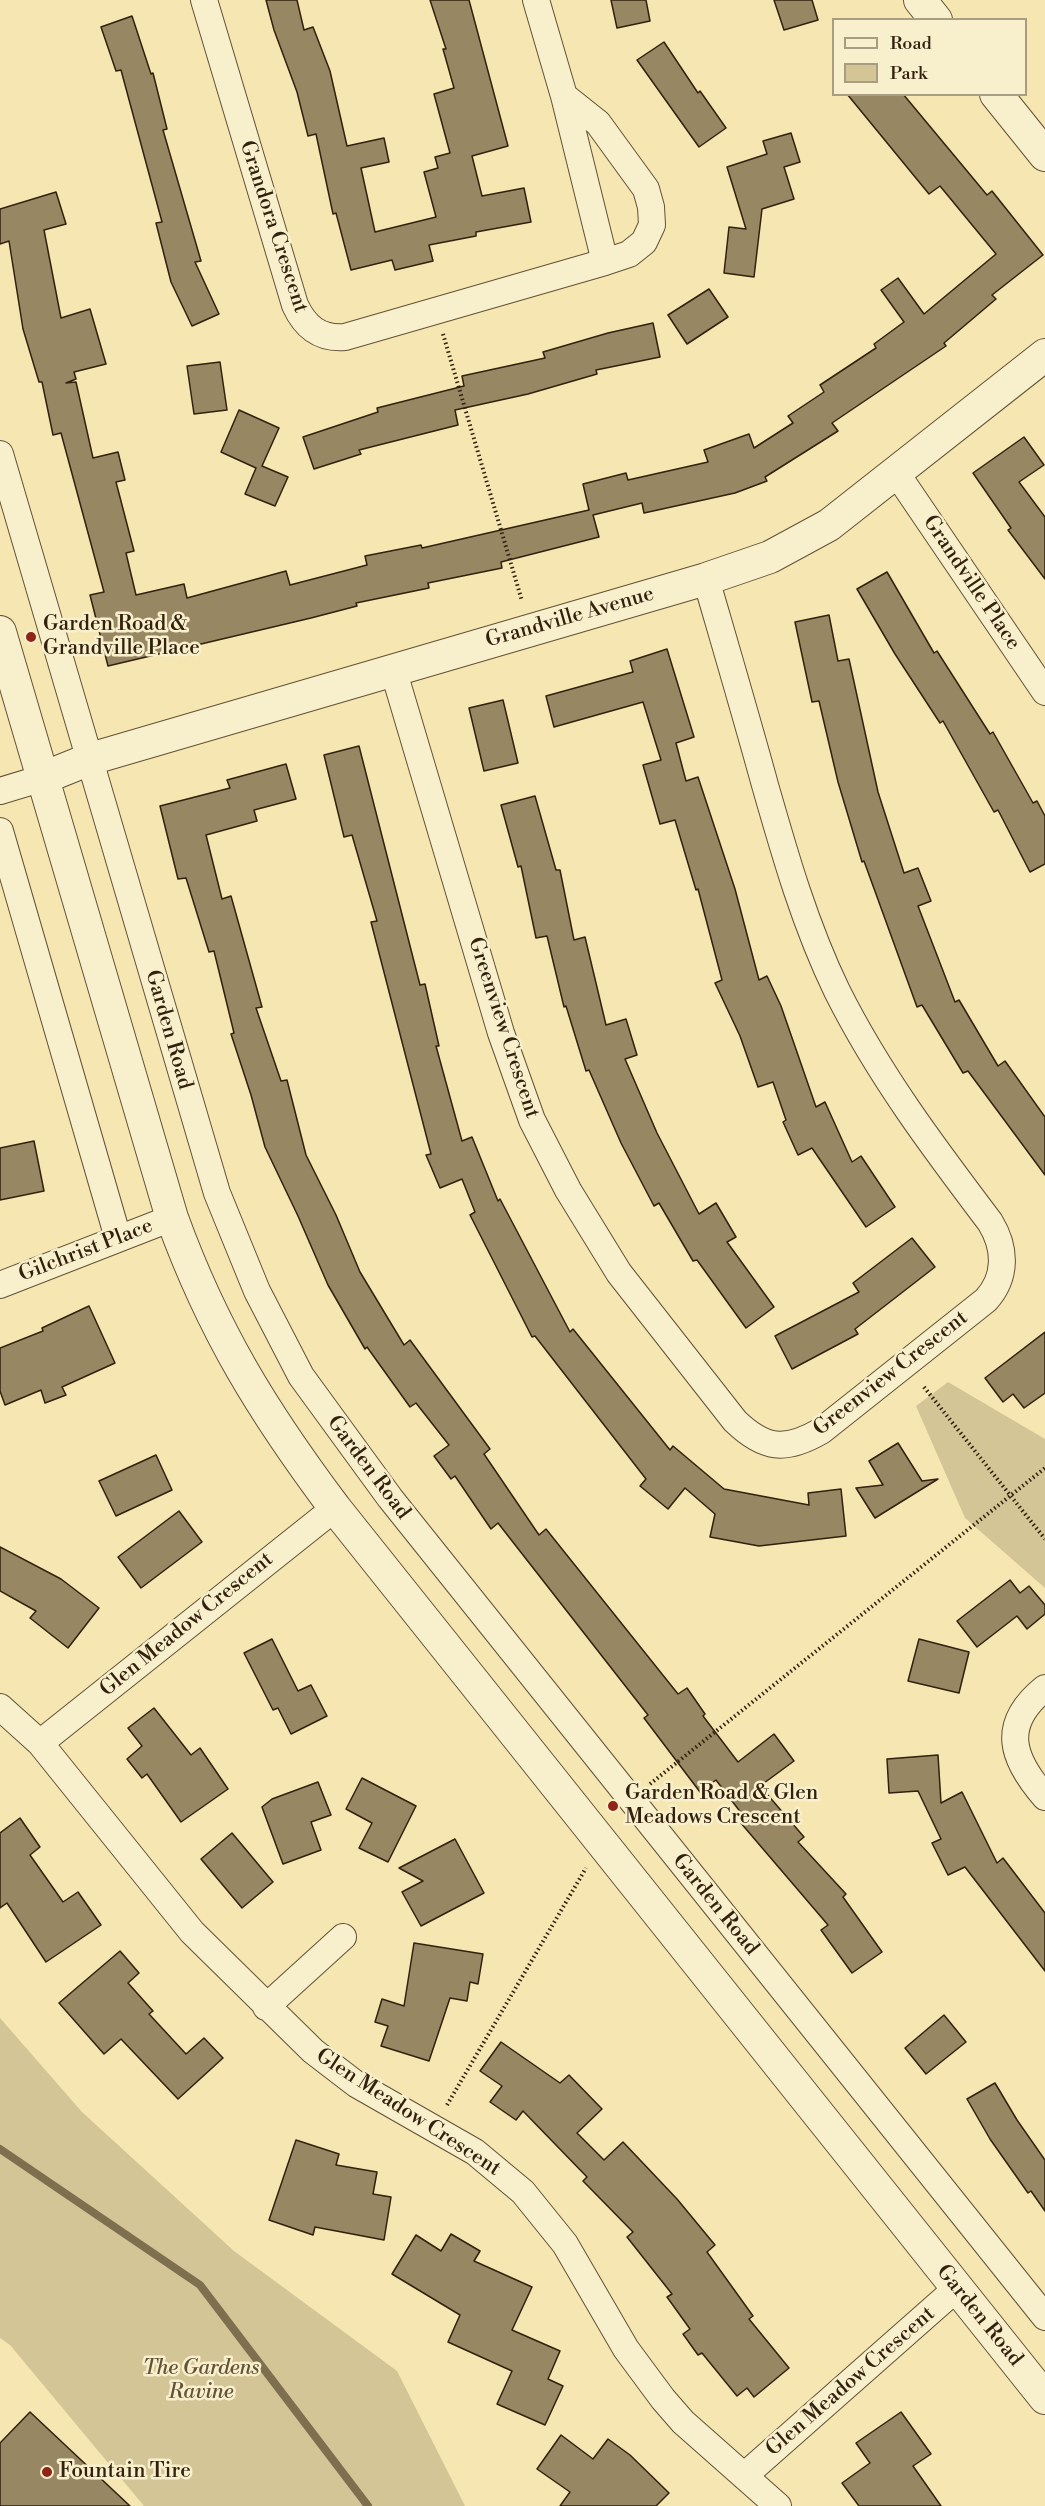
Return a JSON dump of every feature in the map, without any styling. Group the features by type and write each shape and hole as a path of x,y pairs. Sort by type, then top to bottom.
{"street":[{"name":"Grandora Crescent","path":"204,0 295,305 302,320 314,331 330,338 345,337 606,262 629,254 644,242 652,225 651,207 646,189 598,123 564,96"},
{"path":"536,0 564,96 606,262"},
{"path":"920,0 934,18"},
{"path":"998,96 1045,155"},
{"name":"Grandville Avenue","path":"43,778 90,759 706,579 770,557 806,540 897,474 1045,355"},
{"name":"Garden Road","path":"0,454 217,1193 257,1291 301,1376 390,1498 1045,2317"},
{"name":"Grandville Place","path":"897,474 1045,692"},
{"name":"Greenview Crescent","path":"393,669 512,1068 550,1157 584,1218 632,1291 735,1421 756,1439 769,1444 796,1443 821,1431 986,1299 999,1281 1002,1255 1000,1242 990,1222 909,1115 882,1074 819,951 790,872 706,579"},
{"name":"Garden Road","path":"0,632 172,1218 203,1298 245,1378 295,1454 335,1508 1045,2398"},
{"path":"0,791 43,778"},
{"path":"0,831 118,1238"},
{"name":"Gilchrist Place","path":"0,1285 172,1218"},
{"name":"Glen Meadow Crescent","path":"40,1743 335,1508"},
{"path":"1045,1689 1025,1708 1018,1721 1015,1736 1015,1752 1020,1766 1045,1797"},
{"name":"Glen Meadow Crescent","path":"0,1707 40,1743 192,1932 266,2007 339,2072 475,2152 523,2192 565,2244 646,2378 683,2422 778,2506"},
{"path":"266,2007 343,1937"},
{"name":"Glen Meadow Crescent","path":"744,2476 957,2288"}],"path":[{"path":"441,328 522,601"},
{"path":"924,1387 1045,1539"},
{"path":"649,1784 1045,1468"},
{"path":"447,2105 587,1866"}],"green space":[{"path":"948,1382 1045,1439 1045,1588 965,1518 916,1406"},
{"name":"The Gardens Ravine","path":"0,2018 82,2112 234,2251 397,2371 465,2506 144,2506 10,2345 0,2338"}],"building":[{"path":"266,0 297,0 304,30 313,27 330,71 347,146 384,138 389,162 361,168 375,232 436,217 424,172 438,168 435,157 450,153 434,94 454,88 443,49 446,49 430,0 469,0 508,146 472,156 482,196 524,188 531,222 476,232 476,236 429,245 433,261 395,270 392,260 351,270 336,213 333,214 316,134 308,136 297,92 274,30"},
{"path":"611,0 646,0 650,21 617,28"},
{"path":"774,0 812,0 818,20 784,30"},
{"path":"132,16 151,74 153,73 167,129 163,130 201,261 195,262 219,314 192,326 171,282 156,223 162,222 121,70 116,71 101,27"},
{"path":"664,42 698,93 700,91 726,128 699,147 637,60"},
{"path":"849,96 905,96 987,195 992,191 1043,255 992,295 996,299 944,343 946,346 832,423 838,431 765,477 767,481 735,493 644,513 642,503 593,515 599,537 501,562 502,568 428,583 429,588 356,603 357,606 311,618 108,666 90,595 104,592 61,433 53,435 42,382 39,382 23,329 9,241 0,244 0,209 56,192 66,224 44,230 61,318 90,309 106,364 74,372 76,379 66,383 76,382 93,458 118,452 125,480 116,482 134,551 126,553 136,595 184,584 187,598 286,571 290,585 367,565 365,556 421,545 422,548 589,510 583,484 626,473 628,480 708,462 704,450 749,434 754,448 793,423 788,416 824,392 820,385 876,348 874,344 904,322 881,290 898,278 924,314 996,254 940,186 929,194"},
{"path":"791,133 800,162 784,167 794,199 762,209 754,277 724,273 729,227 746,229 727,167 767,154 763,141"},
{"path":"709,289 728,317 687,344 668,315"},
{"path":"653,323 660,357 596,370 597,374 528,394 455,410 458,425 359,450 361,454 314,469 303,437 378,412 377,408 464,386 462,376 545,358 543,352 608,333"},
{"path":"220,362 227,410 194,414 187,366"},
{"path":"239,410 279,428 262,466 288,477 275,506 245,494 256,468 221,452"},
{"path":"1024,437 1044,465 1019,482 1045,517 1045,579 1008,530 1011,528 973,473"},
{"path":"887,572 934,653 937,651 990,734 993,732 1033,803 1037,801 1045,816 1045,864 1030,872 998,810 994,812 943,721 940,723 895,654 857,589"},
{"path":"829,615 838,661 849,659 878,792 904,873 918,868 931,901 918,906 955,1002 959,1000 998,1066 1005,1061 1045,1117 1045,1175 968,1071 963,1073 922,1005 917,1007 864,861 862,862 838,782 819,701 812,702 795,622"},
{"path":"667,649 694,737 676,743 686,781 698,777 735,889 759,980 767,976 781,1006 816,1107 825,1102 852,1162 861,1156 895,1207 866,1227 812,1148 798,1155 783,1122 786,1120 773,1082 758,1087 740,1036 715,983 722,980 698,889 696,890 675,820 660,824 643,765 661,760 643,702 554,727 546,696 633,672 630,661"},
{"path":"503,700 518,763 484,771 469,708"},
{"path":"359,746 420,985 425,984 439,1046 436,1046 462,1141 472,1137 498,1201 500,1199 570,1332 573,1329 670,1450 673,1446 724,1489 809,1505 808,1493 841,1489 846,1536 759,1546 710,1537 715,1514 685,1488 668,1509 640,1486 646,1479 535,1336 532,1337 470,1215 475,1212 462,1179 440,1188 426,1155 431,1154 371,922 377,921 352,835 344,837 324,755"},
{"path":"286,764 296,799 254,810 257,821 206,835 222,899 231,896 262,1007 256,1008 281,1081 287,1080 306,1155 336,1215 360,1272 404,1345 410,1340 490,1449 484,1454 539,1535 546,1529 678,1694 687,1688 705,1714 703,1716 738,1762 774,1734 794,1761 760,1786 804,1837 798,1842 846,1894 843,1897 882,1952 852,1973 821,1930 828,1925 740,1822 745,1818 716,1780 700,1792 644,1718 648,1715 498,1523 491,1529 455,1476 451,1479 434,1456 449,1445 416,1403 410,1407 367,1347 365,1349 328,1285 265,1147 231,1034 234,1033 214,951 209,952 186,878 178,879 160,806 230,788 227,780"},
{"path":"535,796 556,870 560,870 574,940 585,937 606,1025 626,1019 637,1055 625,1059 657,1133 699,1214 716,1203 736,1237 727,1242 774,1307 746,1328 697,1260 693,1261 659,1203 654,1206 621,1143 589,1070 586,1071 566,1006 564,1007 547,936 536,938 521,866 518,867 501,805"},
{"path":"34,1141 44,1191 0,1200 0,1148"},
{"path":"912,1238 935,1267 855,1329 858,1334 792,1369 775,1336 859,1292 853,1283"},
{"path":"89,1306 115,1363 62,1387 66,1395 45,1403 41,1390 5,1405 0,1391 0,1348 43,1331 42,1328"},
{"path":"1045,1332 1045,1393 1024,1408 1013,1394 1003,1402 985,1378"},
{"path":"898,1443 922,1481 938,1479 875,1518 856,1488 883,1485 869,1461"},
{"path":"156,1455 172,1490 116,1516 99,1481"},
{"path":"179,1511 202,1542 141,1588 118,1557"},
{"path":"0,1547 61,1579 99,1608 68,1648 30,1618 36,1611 0,1591"},
{"path":"1010,1580 1020,1593 1029,1586 1045,1605 1045,1614 1027,1629 1017,1616 977,1647 957,1621"},
{"path":"272,1639 298,1691 311,1685 327,1716 291,1734 278,1708 273,1710 244,1653"},
{"path":"919,1639 969,1652 959,1693 908,1681"},
{"path":"154,1708 191,1755 200,1748 228,1789 181,1822 147,1774 142,1778 127,1759 142,1746 128,1728"},
{"path":"938,1755 941,1803 962,1792 997,1863 1003,1858 1045,1913 1045,1971 965,1867 948,1875 932,1843 941,1839 918,1791 889,1793 887,1759"},
{"path":"362,1778 416,1806 388,1862 359,1848 372,1823 346,1809"},
{"path":"318,1782 331,1815 311,1822 321,1850 283,1864 262,1807 272,1799"},
{"path":"20,1818 40,1847 30,1855 63,1902 78,1892 101,1925 46,1962 7,1903 0,1908 0,1833"},
{"path":"232,1833 273,1882 242,1908 201,1859"},
{"path":"455,1839 484,1893 421,1926 402,1892 423,1881 399,1868"},
{"path":"414,1943 483,1954 478,1984 470,1982 467,2001 450,1998 429,2061 381,2046 388,2026 375,2022 382,1999 404,2006"},
{"path":"120,1951 139,1973 128,1983 153,2011 149,2014 186,2054 204,2038 223,2058 178,2099 121,2039 104,2054 59,2003"},
{"path":"944,2015 966,2042 926,2074 905,2048"},
{"path":"501,2042 560,2083 569,2075 602,2109 577,2133 604,2160 623,2142 677,2199 715,2245 707,2252 753,2316 749,2319 789,2368 754,2397 747,2388 737,2396 702,2353 698,2355 683,2334 690,2329 667,2297 672,2294 627,2237 633,2232 583,2181 587,2177 523,2111 516,2120 490,2102 502,2086 480,2071"},
{"path":"995,2083 1045,2160 1045,2211 1031,2191 1028,2193 990,2139 967,2099"},
{"path":"296,2140 339,2154 336,2165 377,2172 373,2194 391,2197 384,2240 315,2227 313,2235 269,2220"},
{"path":"451,2234 480,2251 474,2261 532,2287 512,2330 560,2351 548,2379 563,2386 545,2425 497,2404 512,2371 448,2342 460,2315 392,2274 416,2235 441,2251"},
{"name":"Fountain Tire","path":"30,2412 130,2506 0,2506 0,2443"},
{"path":"901,2412 931,2454 913,2466 941,2506 859,2506 842,2483 870,2463 856,2443"},
{"path":"561,2435 593,2459 608,2439 630,2455 669,2493 656,2506 560,2506 570,2492 537,2469"}],"waterway":[{"path":"0,2149 200,2285 368,2506"}],"place":[{"name":"Garden Road & Grandville Place","path":"31,637"},
{"name":"Garden Road & Glen Meadows Crescent","path":"613,1806"},
{"name":"Fountain Tire","path":"47,2472"}]}
